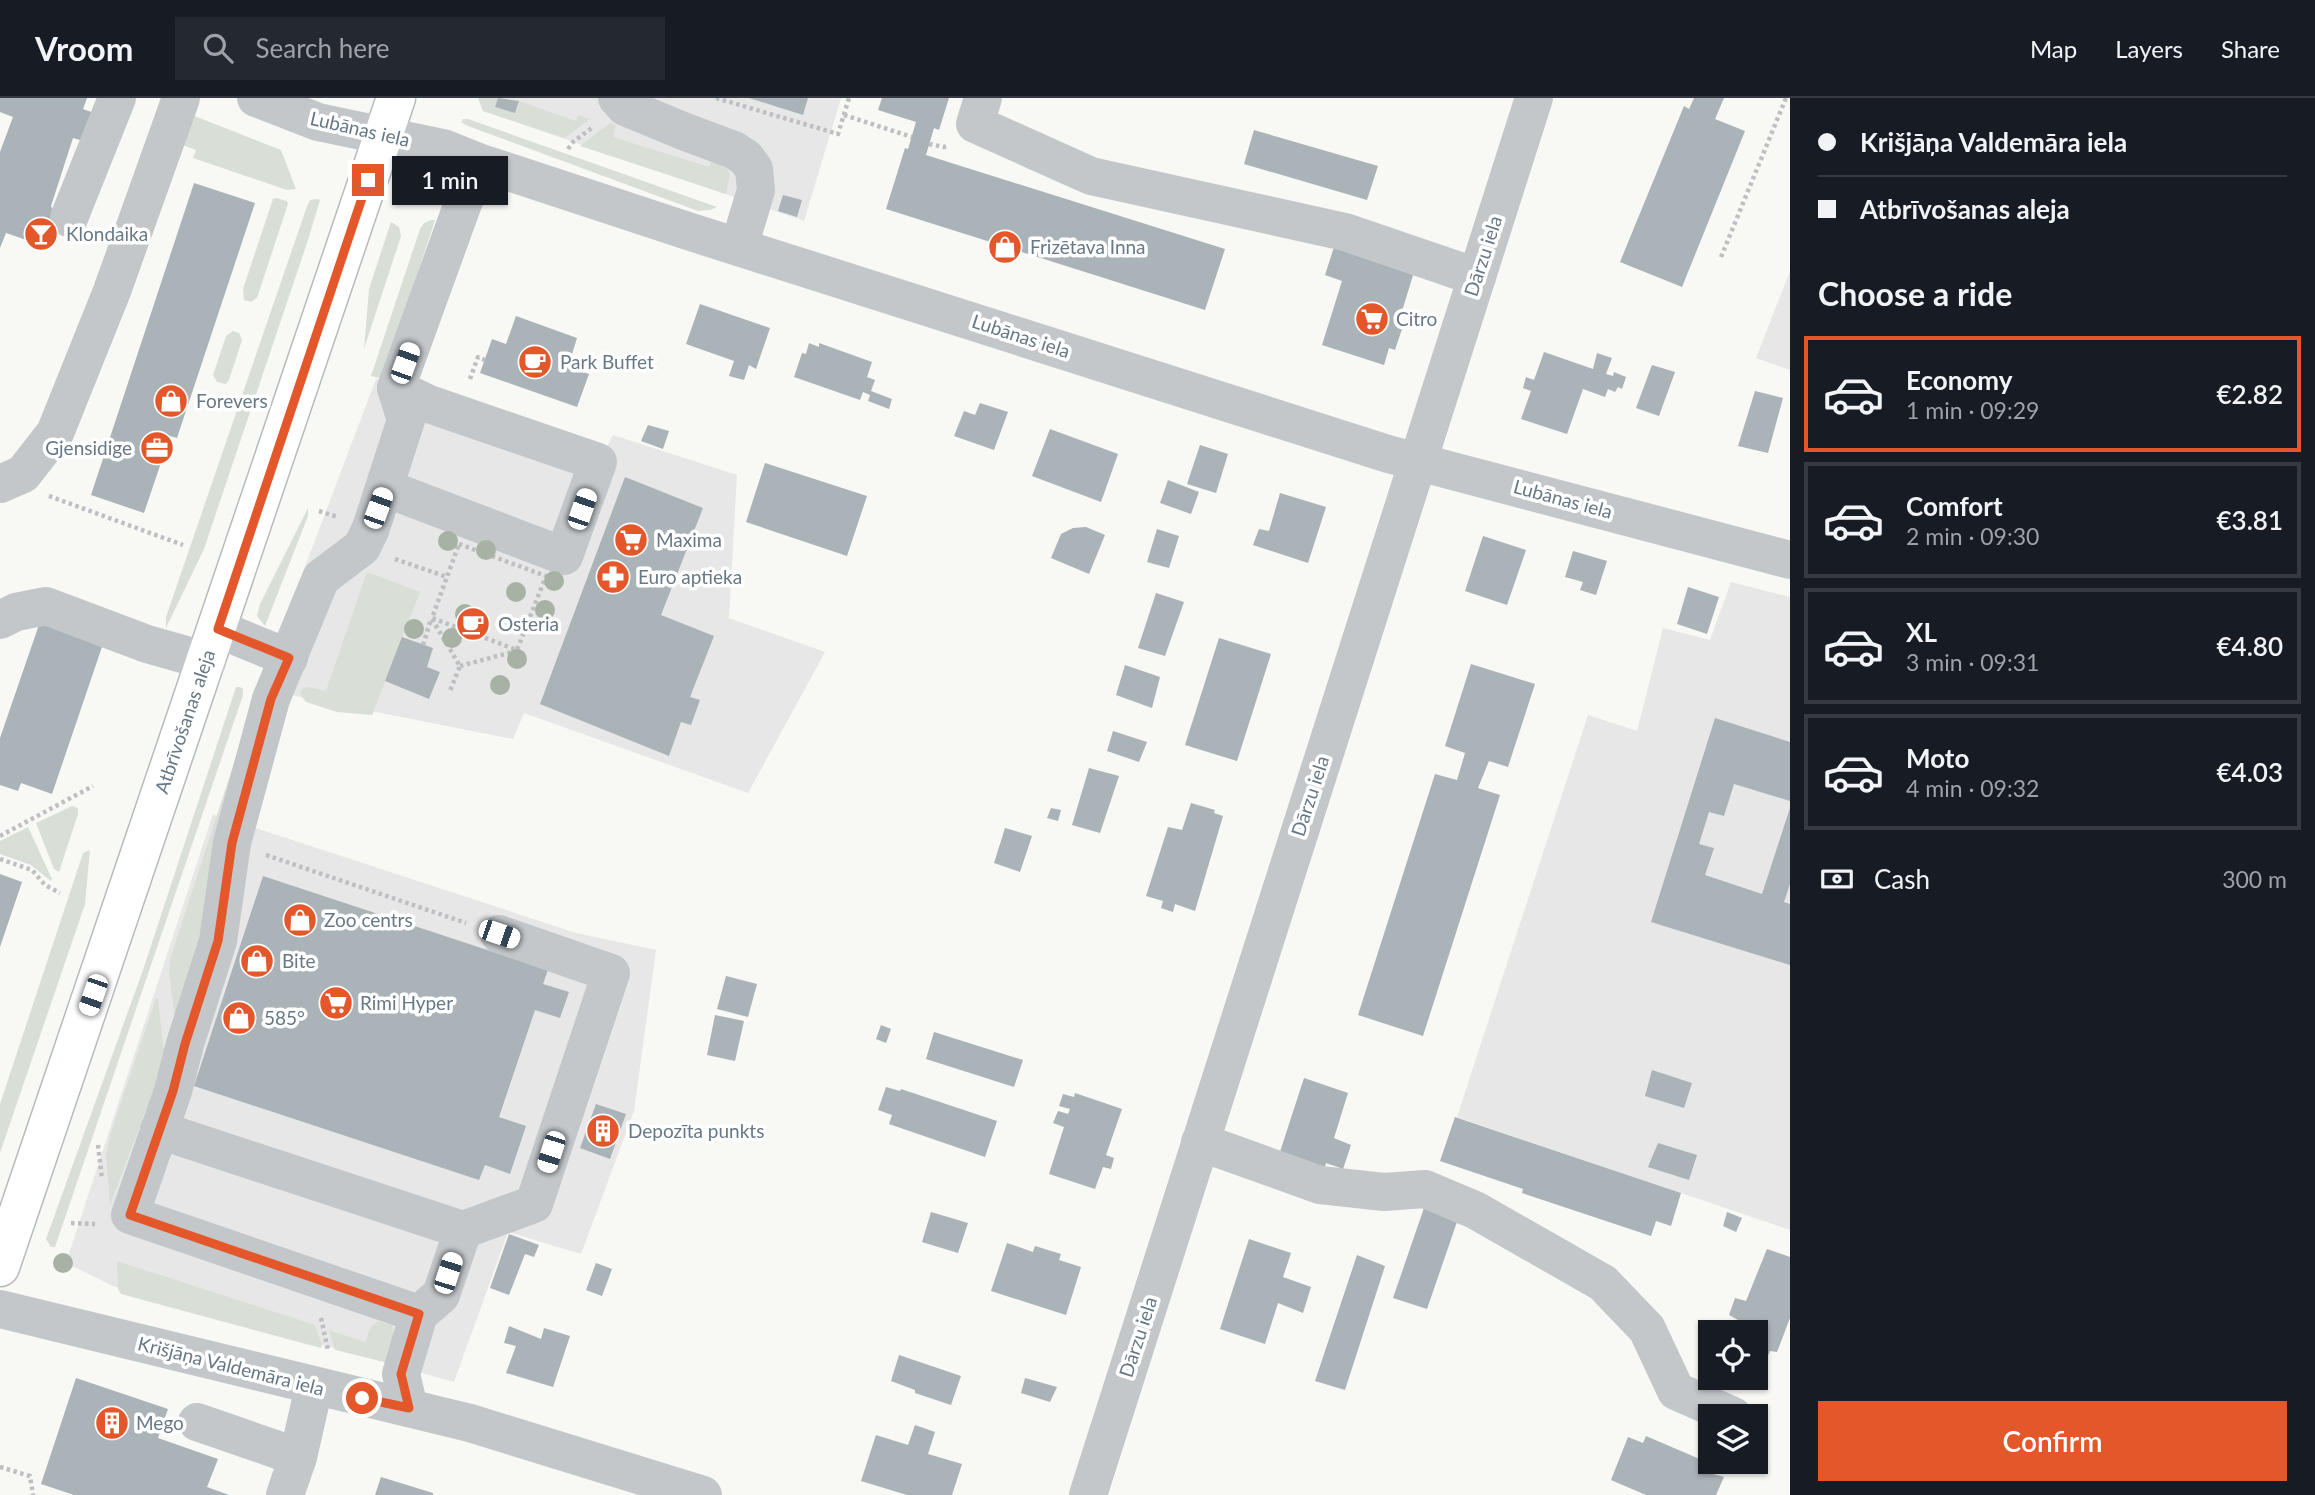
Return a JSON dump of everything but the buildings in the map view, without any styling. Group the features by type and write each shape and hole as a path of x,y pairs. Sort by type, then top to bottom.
{"main road":[{"name":"Atbrīvošanas aleja","path":"0,1267 396,98"}],"street":[{"path":"69,218 117,98"},
{"path":"3,482 23,474 55,433 112,291 181,98"},
{"name":"Lubānas iela","path":"256,98 318,122 443,148 478,162 739,247 1418,461 1790,560"},
{"path":"983,98 975,124 1091,176 1345,232 1477,277"},
{"name":"Dārzu iela","path":"1088,1495 1534,98"},
{"path":"607,111 625,107 734,150 746,158 754,169 757,190 739,247"},
{"path":"419,1314 130,1215 173,1091 218,941 232,843 271,699 321,578 362,547 385,488 405,421 396,388 478,162"},
{"path":"385,488 564,556 598,462 429,404 396,388"},
{"path":"0,620 16,612 46,607 147,644 212,645 289,658"},
{"path":"159,1130 463,1230 534,1204 611,973 499,934"},
{"path":"1200,1142 1320,1185 1384,1192 1425,1189 1475,1210 1603,1283 1647,1329 1676,1391 1706,1404"},
{"path":"409,1408 401,1374 419,1314 441,1295 463,1230"},
{"name":"Krišjāņa Valdemāra iela","path":"0,1309 470,1423 703,1495"},
{"path":"285,1495 298,1457 314,1387"},
{"path":"197,1422 298,1457"}],"path":[{"path":"716,98 838,134 849,98"},
{"path":"1721,257 1786,98"},
{"path":"568,149 607,111"},
{"path":"844,115 912,137"},
{"path":"3,482 183,545"},
{"path":"319,511 331,516"},
{"path":"423,645 459,544 546,576 517,650"},
{"path":"362,547 447,577"},
{"path":"432,618 517,650"},
{"path":"432,618 460,666"},
{"path":"460,666 517,650"},
{"path":"450,691 460,666"},
{"path":"0,836 93,786"},
{"path":"265,855 499,934"},
{"path":"0,859 32,870 46,885 60,893"},
{"path":"0,1467 30,1476 33,1495"}],"shaded area":[{"path":"478,98 841,98 804,221 483,111"},
{"path":"478,98 498,98 495,107 515,113 519,101 576,121 578,115 590,119 565,138 483,111"},
{"path":"192,115 281,150 296,189 287,190 193,158 196,150 177,143"},
{"path":"463,119 717,207 698,211 468,126 461,122"},
{"path":"610,123 616,125 613,137 709,167 711,162 725,164 730,175 726,194 580,146"},
{"path":"273,199 287,201 288,204 257,298 251,302 244,300 243,289"},
{"path":"310,200 320,200 308,240 204,549 166,628 166,617 306,209"},
{"path":"435,220 383,379 371,376 420,229 424,223"},
{"path":"391,222 399,227 401,236 364,349 369,289"},
{"path":"1790,271 1790,370 1756,358"},
{"path":"233,331 239,333 242,340 226,384 217,382 213,375 226,336"},
{"path":"376,379 606,449 613,435 737,475 729,618 825,652 748,793 524,713 513,739 291,695 263,678"},
{"path":"308,508 308,516 265,626 257,616 260,604"},
{"path":"367,572 420,592 372,715 337,712 306,702 300,694 302,689 308,687 326,691"},
{"path":"1731,582 1790,597 1790,1230 1457,1117 1588,715 1637,731 1663,628 1710,640"},
{"path":"236,687 243,689 243,695 55,1247 51,1247 46,1239 143,970"},
{"path":"249,717 207,931 175,1021 170,959"},
{"path":"72,806 78,808 78,814 59,872 54,869 36,823"},
{"path":"213,814 576,933 656,950 634,1111 581,1254 508,1232 454,1382 113,1286 66,1263"},
{"path":"28,827 51,881 31,865 0,854 0,841"},
{"path":"90,850 85,904 0,1153 0,1104 83,853"},
{"path":"156,998 165,1060 110,1205 106,1157 110,1135"},
{"path":"117,1261 315,1325 321,1348 121,1294 118,1289"},
{"path":"378,1321 392,1325 394,1333 385,1362 335,1350 329,1330 365,1342 371,1327"}],"place":[{"name":"Klondaika","path":"41,234"},
{"name":"Frizētava Inna","path":"1005,247"},
{"name":"Citro","path":"1372,319"},
{"name":"Park Buffet","path":"535,362"},
{"name":"Forevers","path":"171,401"},
{"name":"Gjensidige","path":"157,448"},
{"name":"Maxima","path":"631,540"},
{"name":"Euro aptieka","path":"613,577"},
{"name":"Osteria","path":"473,624"},
{"name":"Zoo centrs","path":"300,920"},
{"name":"Bite","path":"257,961"},
{"name":"Rimi Hyper","path":"336,1003"},
{"name":"585°","path":"239,1018"},
{"name":"Depozīta punkts","path":"603,1131"},
{"name":"Mego","path":"112,1423"}],"route":[{"path":"362,1398 409,1408 401,1374 419,1314 130,1215 173,1091 218,941 232,843 271,699 289,658 218,629 368,180"}]}
